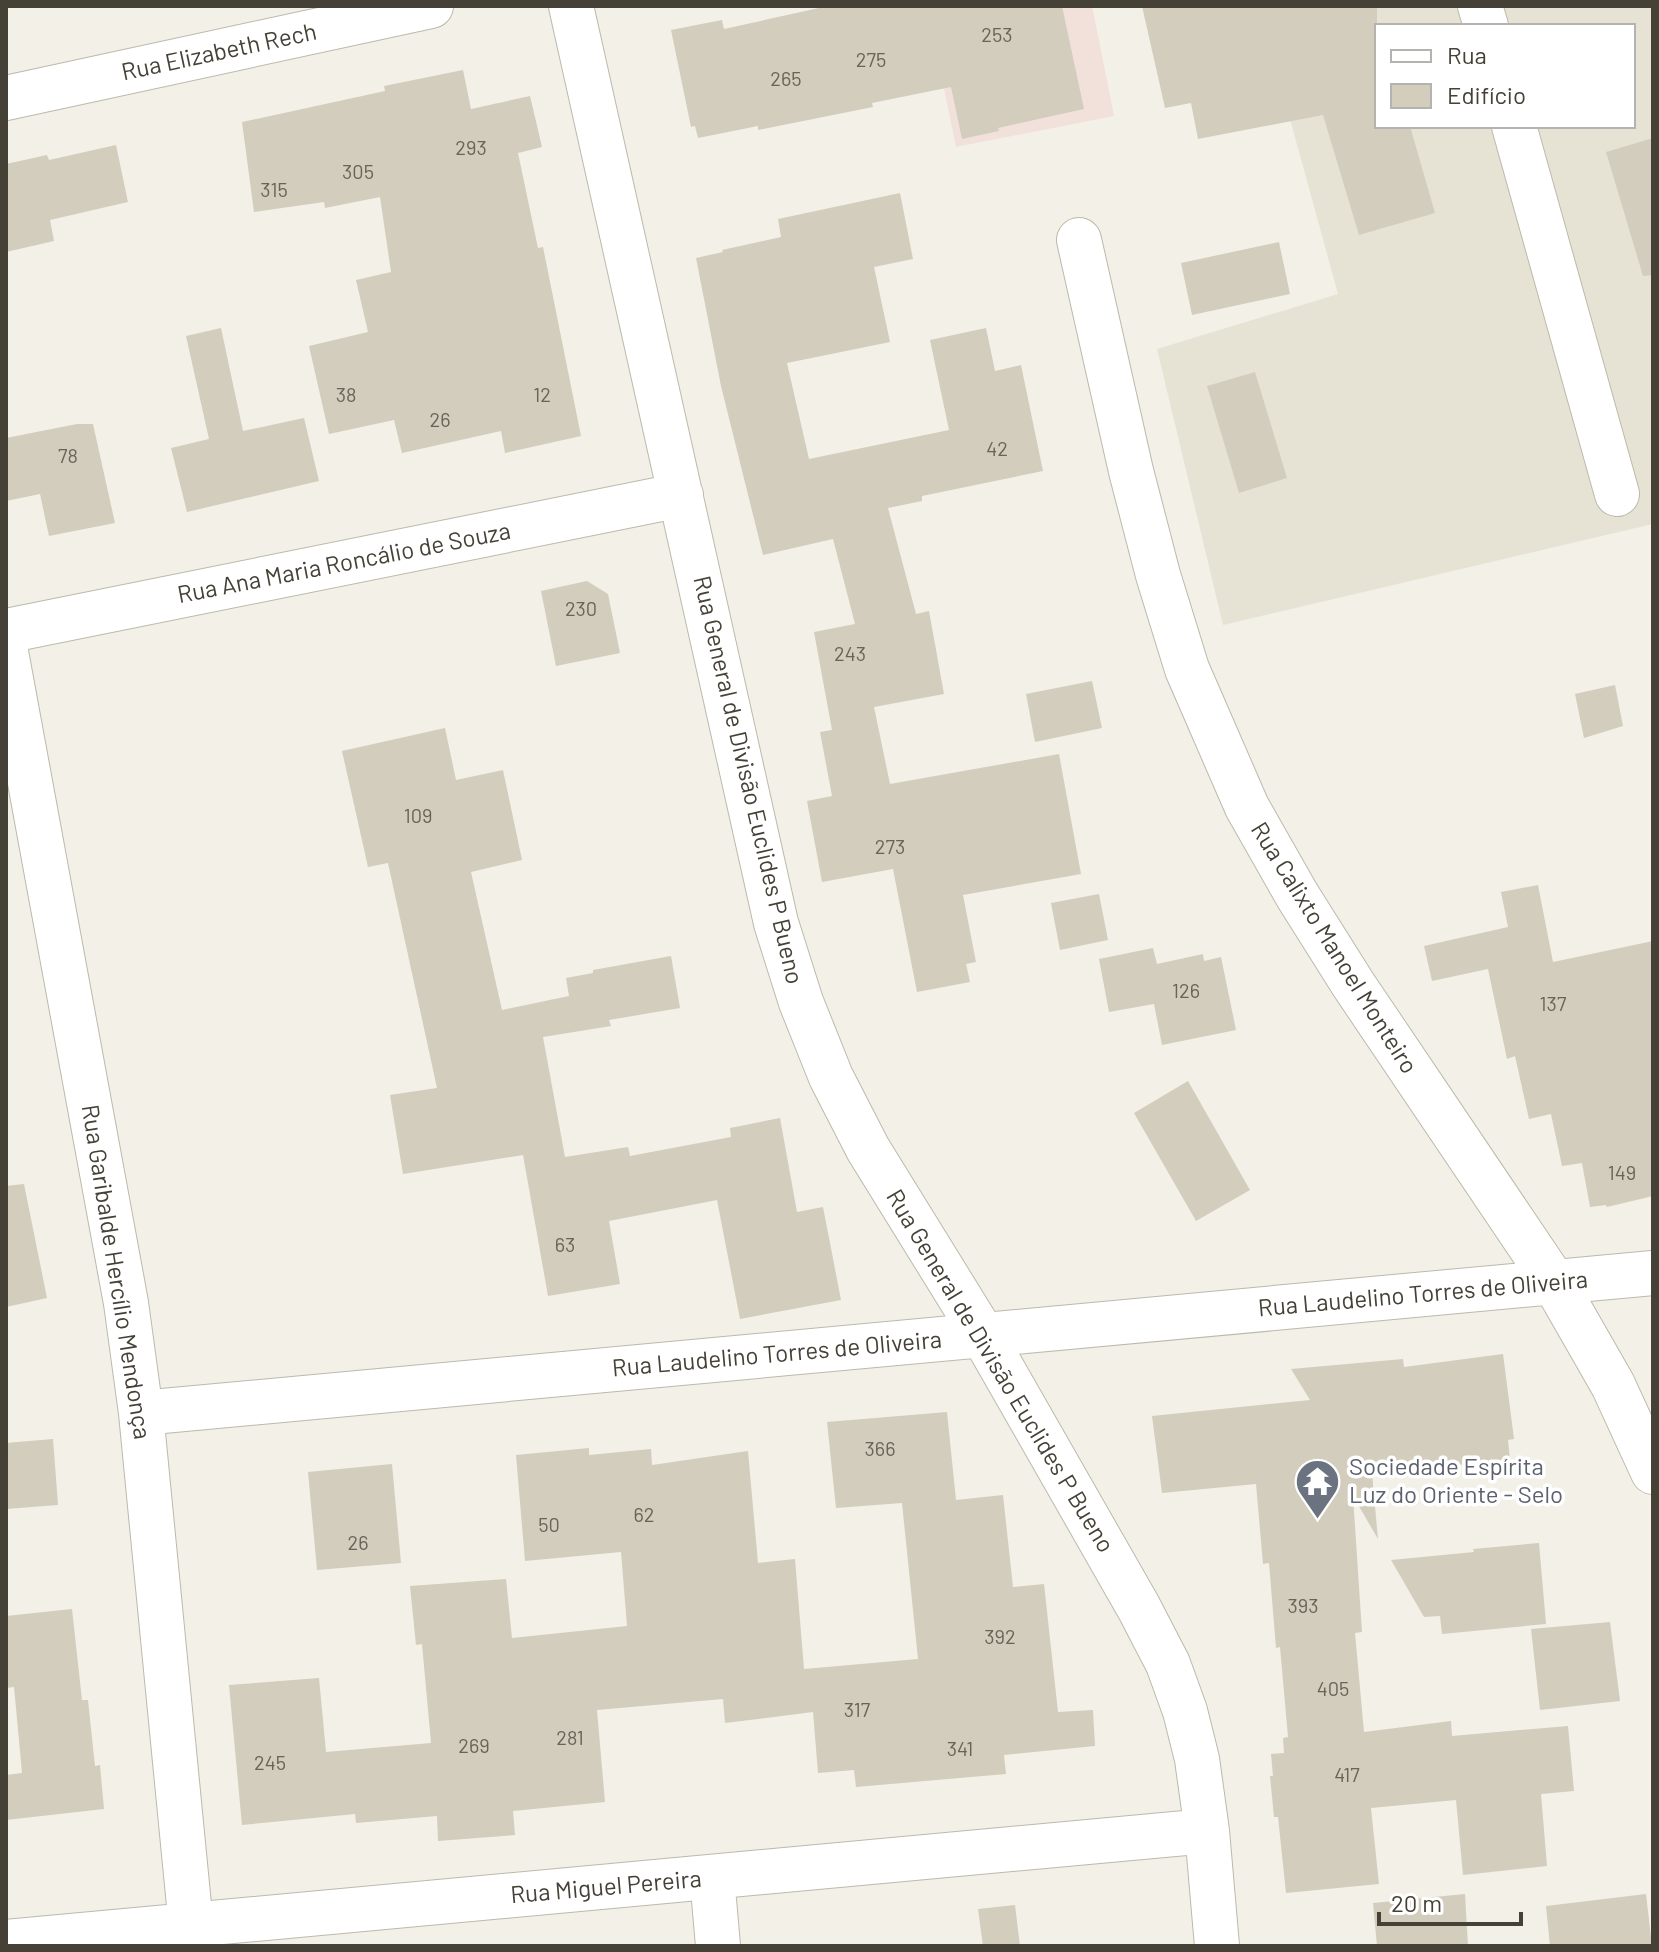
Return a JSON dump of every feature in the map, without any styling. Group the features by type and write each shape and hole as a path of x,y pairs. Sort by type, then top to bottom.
{"street":[{"name":"Rua Elizabeth Rech","path":"6,98 431,6"},
{"name":"Rua General de Divisão Euclides P Bueno","path":"571,6 776,923 801,1002 831,1077 868,1149 983,1335 1168,1664 1185,1711 1197,1759 1217,1946"},
{"path":"1515,128 1617,494"},
{"name":"Rua Calixto Manoel Monteiro","path":"1079,240 1131,471 1158,575 1187,669 1247,807 1297,895 1398,1052 1554,1282 1613,1385 1653,1472"},
{"name":"Rua Ana Maria Roncálio de Souza","path":"6,631 681,495"},
{"name":"Rua Garibalde Hercílio Mendonça","path":"6,652 126,1303 141,1413 192,1936"},
{"name":"Rua Laudelino Torres de Oliveira","path":"141,1413 1653,1273"},
{"name":"Rua Miguel Pereira","path":"6,1942 192,1936 712,1877 1207,1831"},
{"path":"712,1877 718,1946"}],"shaded area":[{"path":"927,6 1092,6 1114,116 956,147"},
{"path":"1259,6 1653,6 1653,524 1223,625 1157,349 1338,294"}],"building":[{"path":"828,6 1062,6 1084,109 962,139 951,87 872,103 873,107 758,130 758,126 698,138 695,126 691,127 671,30 722,20 724,29"},
{"path":"1142,6 1377,6 1375,128 1411,128 1435,213 1359,235 1323,115 1198,139 1191,103 1165,108"},
{"path":"463,70 471,109 530,96 542,147 518,153 538,248 543,247 581,436 505,453 501,431 402,453 394,420 329,434 309,346 368,332 356,280 391,272 380,197 325,208 324,202 254,212 242,122 385,91 384,86"},
{"path":"1653,138 1653,275 1643,276 1606,152"},
{"path":"116,145 128,202 50,220 54,241 6,252 6,164 47,155 49,160"},
{"path":"900,193 913,259 874,267 890,342 787,363 809,459 949,430 930,340 986,328 995,371 1021,365 1043,471 922,496 922,501 888,508 916,614 929,611 944,694 874,707 890,784 1059,754 1081,874 963,895 976,962 966,964 970,982 917,992 893,869 822,882 807,801 832,796 820,732 832,730 814,632 855,624 833,539 763,555 721,386 696,258 781,237 778,219"},
{"path":"1279,242 1290,294 1192,315 1181,263"},
{"path":"221,328 243,431 304,418 319,481 187,512 171,448 209,439 186,336"},
{"path":"1255,372 1287,478 1239,493 1207,386"},
{"path":"77,424 93,424 115,523 49,536 40,494 6,501 6,438"},
{"path":"587,581 608,594 620,653 556,666 541,591"},
{"path":"1092,681 1102,728 1035,742 1026,694"},
{"path":"1615,685 1623,726 1584,738 1575,694"},
{"path":"445,728 456,780 503,770 522,860 471,872 502,1010 569,996 566,978 671,956 680,1008 609,1020 611,1026 543,1037 565,1157 628,1147 630,1156 731,1137 730,1128 780,1118 797,1212 823,1207 841,1300 740,1319 717,1200 609,1221 620,1284 548,1296 523,1155 403,1174 390,1095 437,1088 388,863 368,867 342,751"},
{"path":"1538,885 1553,962 1653,941 1653,1196 1607,1207 1590,1207 1582,1163 1562,1166 1551,1114 1529,1119 1515,1056 1507,1059 1488,969 1432,981 1424,946 1508,927 1501,892"},
{"path":"1099,894 1108,940 1060,950 1051,903"},
{"path":"1153,948 1157,964 1203,954 1204,961 1221,957 1236,1030 1162,1045 1154,1004 1109,1012 1099,959"},
{"path":"1188,1081 1250,1190 1196,1221 1134,1113"},
{"path":"24,1184 47,1298 6,1307 6,1186"},
{"path":"1503,1354 1514,1439 1508,1440 1510,1460 1372,1473 1378,1539 1353,1496 1362,1632 1355,1633 1364,1732 1451,1721 1452,1736 1568,1726 1574,1791 1541,1794 1547,1866 1463,1875 1456,1800 1371,1808 1379,1884 1286,1893 1270,1776 1273,1776 1271,1754 1284,1753 1283,1738 1288,1737 1280,1647 1276,1648 1269,1563 1263,1564 1256,1484 1162,1493 1152,1416 1310,1400 1291,1369 1403,1359 1404,1367"},
{"path":"947,1412 956,1500 1003,1495 1013,1587 1044,1584 1058,1712 1093,1710 1095,1746 1004,1755 1006,1774 856,1787 854,1770 818,1773 813,1712 725,1723 723,1699 597,1710 605,1802 513,1811 515,1835 438,1841 437,1816 356,1823 355,1814 242,1825 229,1685 319,1678 326,1752 431,1743 422,1644 416,1645 410,1586 506,1579 512,1638 627,1626 621,1552 525,1561 516,1455 589,1448 589,1455 651,1449 652,1465 748,1451 758,1563 795,1559 804,1669 918,1659 902,1503 836,1508 827,1422"},
{"path":"53,1439 58,1505 6,1509 6,1443"},
{"path":"392,1464 401,1563 317,1570 308,1472"},
{"path":"1539,1543 1546,1624 1442,1634 1440,1616 1424,1617 1391,1560 1474,1552 1473,1549"},
{"path":"72,1609 82,1700 88,1700 95,1766 100,1765 104,1809 6,1820 6,1775 22,1773 14,1687 6,1688 6,1616"},
{"path":"1610,1622 1620,1701 1540,1710 1531,1629"},
{"path":"1465,1894 1468,1946 1377,1946 1373,1903"},
{"path":"1646,1894 1652,1946 1550,1946 1546,1906"},
{"path":"1015,1905 1020,1946 983,1946 978,1909"}],"place":[{"name":"Sociedade Espírita Luz do Oriente - Selo","path":"1318,1520"}]}
